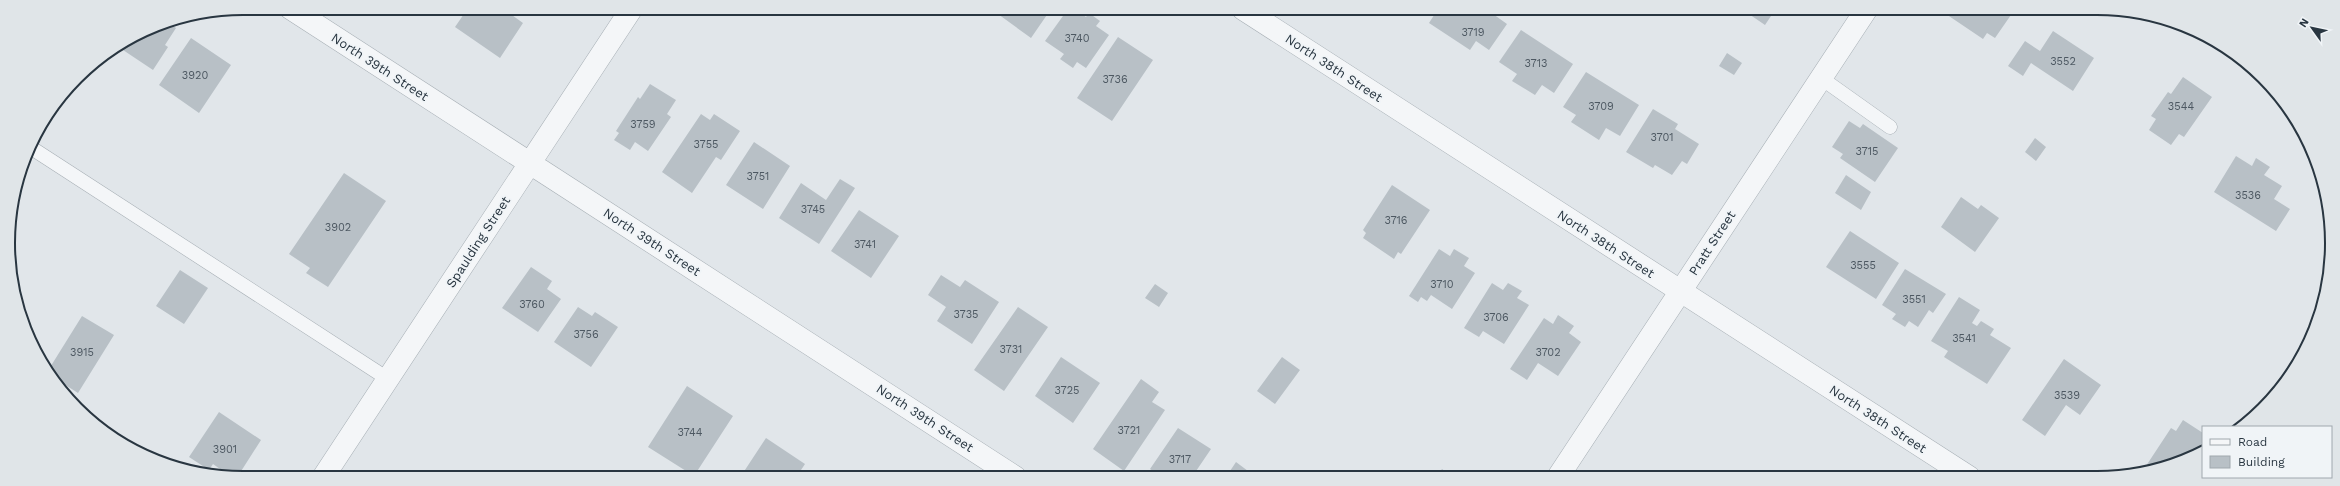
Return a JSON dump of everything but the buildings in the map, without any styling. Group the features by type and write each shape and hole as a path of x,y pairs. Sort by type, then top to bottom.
{"street":[{"name":"North 39th Street","path":"301,15 1006,471"},
{"name":"Spaulding Street","path":"327,471 627,15"},
{"name":"North 38th Street","path":"1252,15 1960,471"},
{"name":"Pratt Street","path":"1562,471 1863,15"}],"lane":[{"path":"1821,78 1890,127"},
{"path":"35,150 388,379"}]}
